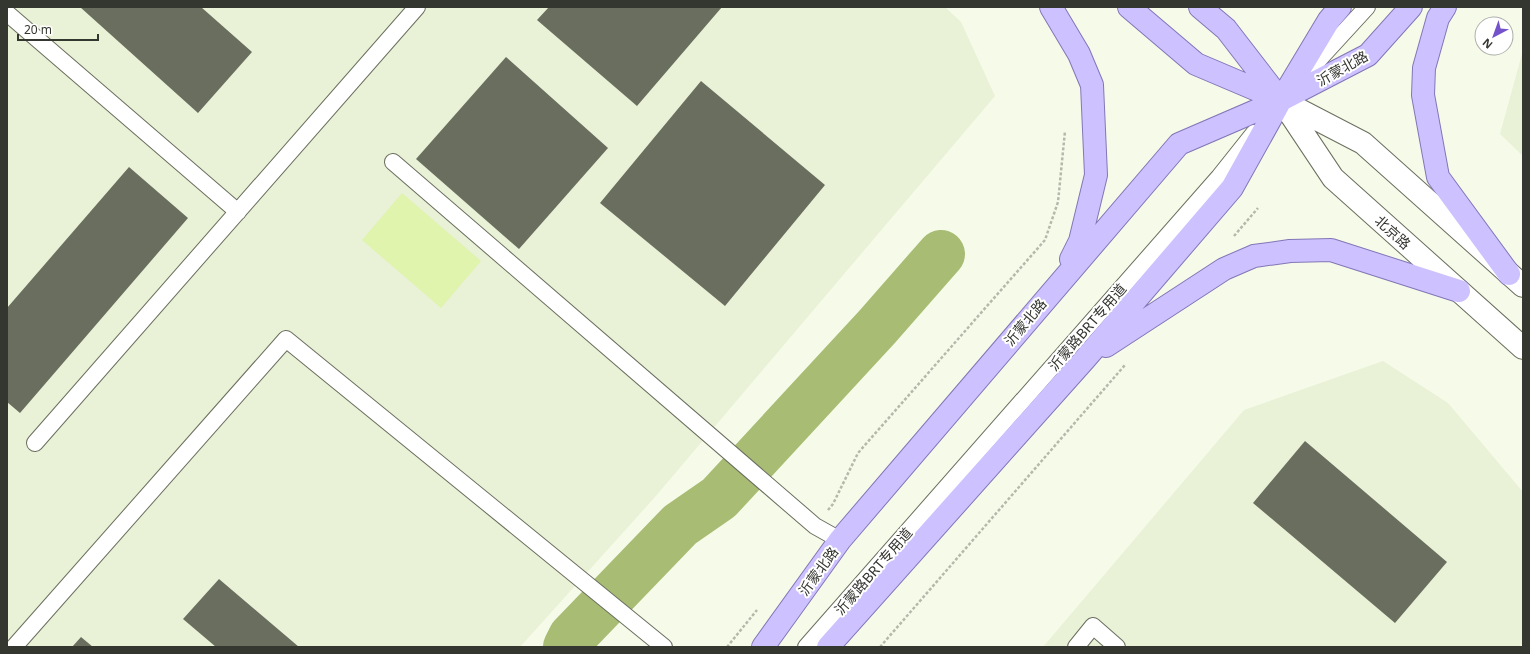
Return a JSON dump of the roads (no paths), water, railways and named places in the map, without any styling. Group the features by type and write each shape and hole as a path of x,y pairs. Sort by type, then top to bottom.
{"main road":[{"path":"1051,7 1080,54 1092,85 1096,175 1080,241 1053,289"},
{"name":"北京路","path":"1129,7 1196,64 1281,100 1363,143 1516,280"},
{"name":"北京路","path":"1200,7 1226,29 1281,100 1333,178 1523,348"},
{"name":"沂蒙北路","path":"828,647 1085,359 1232,188 1281,100 1329,20 1340,7"},
{"name":"沂蒙北路","path":"763,647 840,540 1053,289 1179,144 1281,100 1368,56 1411,7"},
{"path":"1445,7 1438,18 1424,68 1423,95 1438,177 1516,280"},
{"path":"1085,359 1224,269 1254,256 1290,251 1331,250 1459,291"}],"lane":[{"path":"35,443 417,7"},
{"name":"沂蒙路BRT专用道","path":"806,647 1213,183 1281,100 1367,7"},
{"path":"7,13 238,212"},
{"path":"393,162 815,526 840,540"},
{"path":"14,647 286,339 664,647"},
{"path":"1076,647 1093,626 1118,647"}],"waterway":[{"path":"567,647 572,637 680,525 719,498 877,327 941,254"}]}
